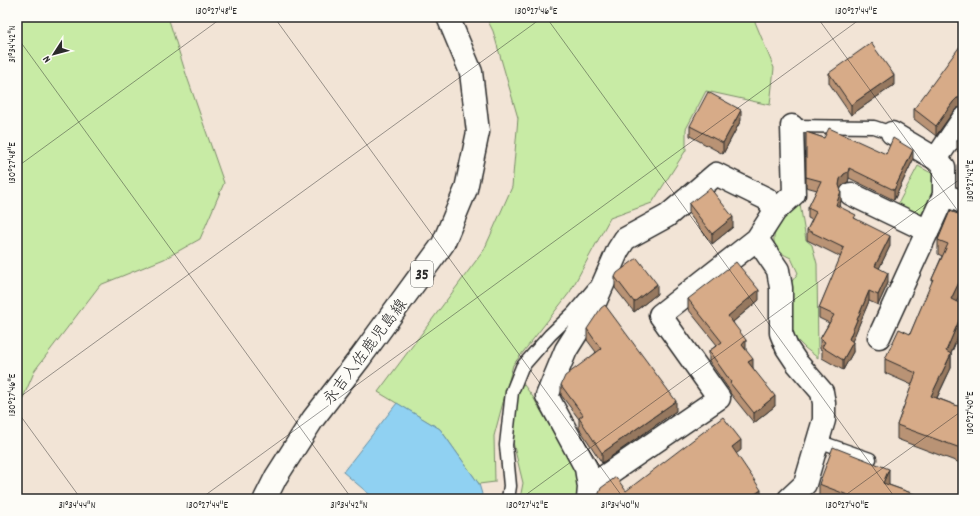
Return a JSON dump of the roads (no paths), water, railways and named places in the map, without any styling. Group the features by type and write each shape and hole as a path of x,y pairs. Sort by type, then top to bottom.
{"street":[{"name":"永吉入佐鹿児島線","path":"265,499 276,477 313,419 360,358 443,244 466,189 478,132 471,72 448,17"},
{"path":"936,159 963,118"},
{"path":"775,211 768,199 716,174 667,216 625,239 618,250 593,307 566,350 547,396 586,468 589,493 719,398 660,315 757,239 775,211 794,194 792,126"},
{"path":"879,337 928,231 954,199 944,166 936,159 892,133"},
{"path":"851,194 928,231"},
{"path":"757,239 778,270 781,288 781,333 787,348 797,363 822,392 824,403 824,420 805,484 789,499"}],"lane":[{"path":"792,126 874,127 892,133"},
{"path":"508,499 510,486 506,445 512,392 522,367 550,335 573,313 609,270"},
{"path":"818,441 870,459"}],"water":[{"path":"397,403 440,429 479,484 482,494 479,499 375,499 343,472"}]}
